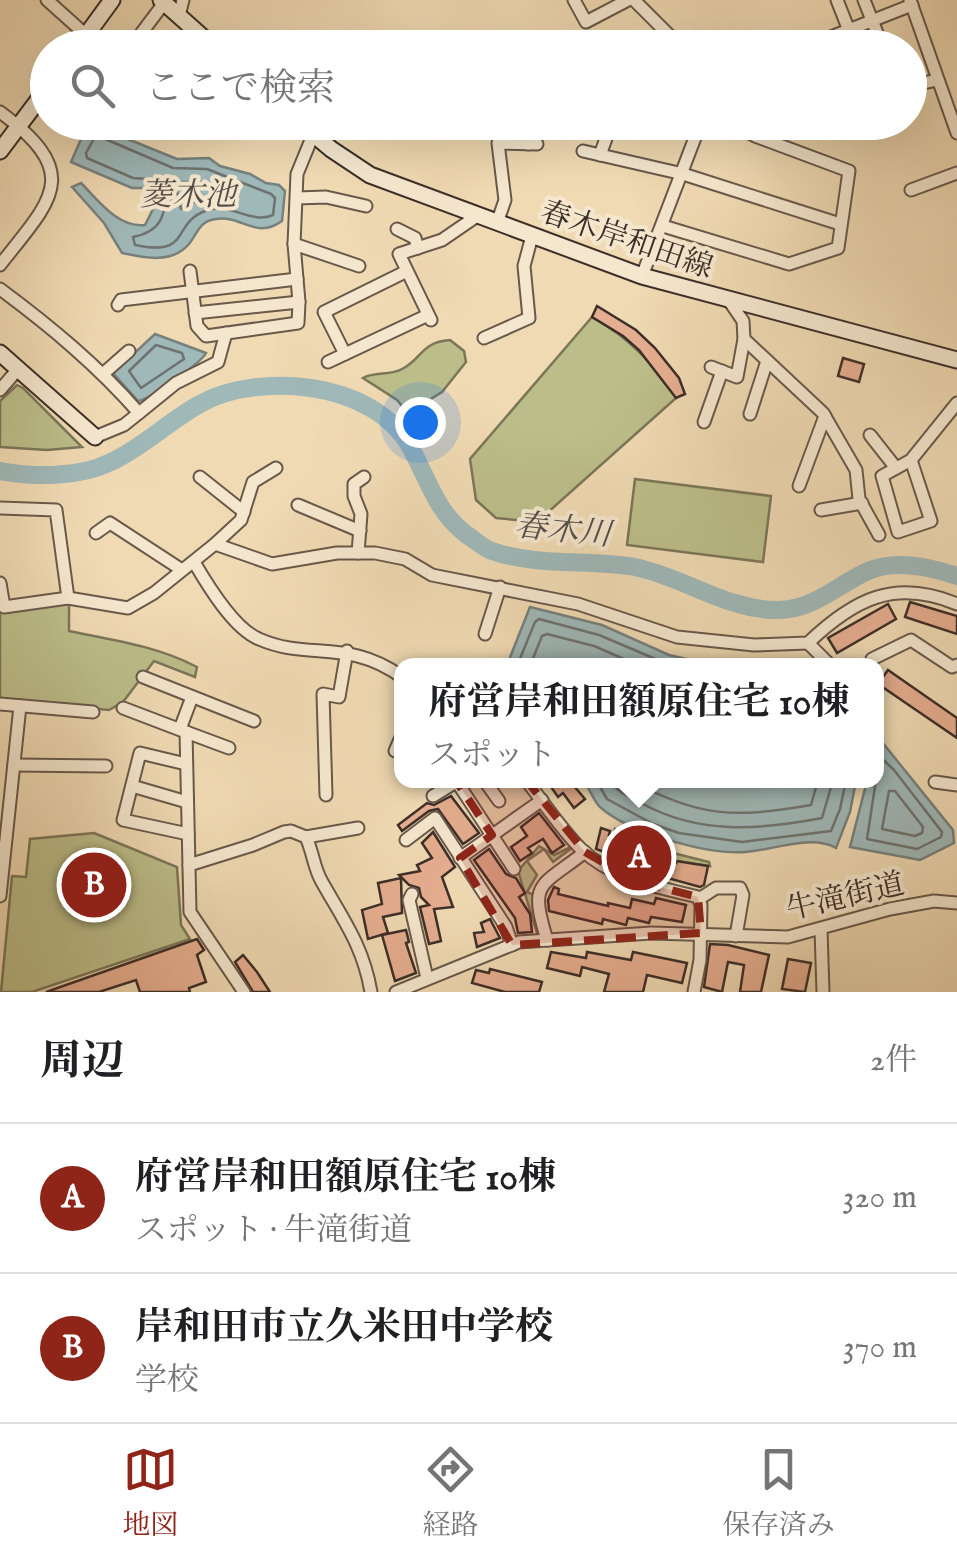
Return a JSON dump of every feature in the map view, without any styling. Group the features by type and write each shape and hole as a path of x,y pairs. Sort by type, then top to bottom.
{"main road":[{"path":"90,30 112,0"},
{"path":"163,2 182,8 200,30"},
{"path":"0,151 30,111"},
{"name":"春木岸和田線","path":"320,140 370,175 642,276 957,360"},
{"path":"0,352 95,437"}],"street":[{"path":"47,0 73,30"},
{"path":"574,0 586,22 635,3 656,0"},
{"path":"837,0 848,28"},
{"path":"864,0 876,30"},
{"path":"143,30 163,2"},
{"path":"844,30 911,2 920,30"},
{"path":"635,3 663,30"},
{"path":"927,50 957,134"},
{"path":"927,82 937,80"},
{"path":"0,112 30,140"},
{"path":"0,265 47,205 53,189 46,160 30,140"},
{"path":"190,271 197,326 206,336 298,323 294,244 298,174 311,140"},
{"path":"496,223 505,200 498,143 532,144 531,140"},
{"path":"600,155 605,140"},
{"path":"642,276 694,140"},
{"path":"663,226 789,264 838,248 850,171 766,140"},
{"path":"583,151 683,174 840,224"},
{"path":"911,190 957,172"},
{"path":"297,198 326,197 366,206"},
{"path":"328,362 430,318 399,254 442,240 476,216"},
{"path":"397,229 414,238 418,248"},
{"path":"484,338 529,318 524,266 532,236"},
{"path":"294,244 359,266"},
{"path":"345,354 324,312 408,272"},
{"path":"118,305 121,300 298,279"},
{"path":"0,289 68,340 139,413"},
{"path":"195,313 299,302"},
{"path":"704,422 716,369 736,377 744,321 730,302"},
{"path":"95,437 124,425 176,384 218,362 226,334"},
{"path":"744,339 824,416 856,470 862,503 879,535"},
{"path":"104,373 129,351"},
{"path":"750,414 767,360"},
{"path":"0,390 19,368"},
{"path":"911,460 931,522 898,532 882,476 911,460 957,403"},
{"path":"799,486 824,416"},
{"path":"870,435 896,468"},
{"path":"0,583 4,607 68,598 128,608 154,593 242,520 253,482 276,468"},
{"path":"200,477 244,512"},
{"path":"358,553 362,514 354,496 354,484 364,478"},
{"path":"822,510 862,503"},
{"path":"298,505 360,532"},
{"path":"0,508 56,510 68,598"},
{"path":"96,532 110,524 132,545 188,566 256,638 286,646 347,652 382,662 394,670"},
{"path":"216,544 272,564 302,556 358,553 404,560 432,575 578,604 677,637 754,645 808,643 834,618 878,595 931,593 957,604"},
{"path":"485,634 500,588"},
{"path":"874,658 911,640 952,666 957,665"},
{"path":"808,643 823,658"},
{"path":"326,795 323,694 339,697 347,652"},
{"path":"143,678 254,721"},
{"path":"192,697 183,730 190,912 244,992"},
{"path":"0,704 93,712"},
{"path":"0,896 20,706"},
{"path":"124,708 229,748"},
{"path":"186,764 140,753 123,820 188,834"},
{"path":"0,760 106,766"},
{"path":"935,782 957,785"},
{"path":"132,786 188,802"},
{"path":"433,796 446,788"},
{"path":"462,788 514,869"},
{"path":"489,788 499,802"},
{"path":"532,788 585,852 636,881 699,900"},
{"path":"460,858 542,800"},
{"path":"406,840 435,818 506,927 512,944"},
{"path":"189,865 284,832 306,837 358,828"},
{"path":"306,837 316,858 320,880 362,952 371,992"},
{"path":"548,940 536,904 537,895 545,883 585,852"},
{"path":"699,900 716,888 740,888 743,895 736,936"},
{"path":"412,894 409,900 427,978"},
{"path":"694,992 701,933 699,900"},
{"name":"牛滝街道","path":"396,992 512,944 618,934 788,937 890,910 934,902 957,903"},
{"path":"821,929 823,992"}],"highlighted area":[{"path":"504,753 585,852 636,881 698,897 701,933 512,945 460,858 492,835 457,782"}],"green space":[{"path":"592,317 639,352 676,398 537,522 496,518 476,500 470,459"},
{"path":"450,340 464,351 466,362 442,392 408,413 397,400 363,378 397,371 427,347"},
{"path":"17,385 82,447 0,447 0,401"},
{"path":"635,479 771,496 763,562 627,545"},
{"path":"69,603 69,631 166,654 197,667 195,677 154,661 123,702 109,710 0,700 0,612"},
{"path":"615,829 641,845 709,862 710,866 676,863 628,848 613,836"},
{"path":"94,833 177,867 181,925 190,939 32,992 1,992 12,876 26,877 30,839"},
{"path":"539,846 544,849 527,861 537,875 527,892 534,895 540,930 537,933 518,871"},
{"path":"573,846 577,853 572,848 553,862 544,849 554,855"}],"water":[{"name":"菱木池","path":"81,140 130,140 177,159 209,158 220,166 279,185 285,191 282,221 257,228 234,220 210,220 175,255 149,258 122,253 104,223 72,187 81,183 110,212 135,225 145,225 155,205 155,193 132,188 71,162"},
{"path":"155,334 206,353 174,380 138,401 113,373"},
{"path":"530,607 602,625 682,658 510,658"},
{"path":"884,744 953,830 954,843 920,860 850,847 865,788 884,788"},
{"path":"588,788 855,788 836,848 816,842 746,852 711,850 649,833 600,807"}],"building":[{"path":"597,306 636,330 655,348 679,378 685,394 676,398 639,350 592,317"},
{"path":"843,358 864,364 859,382 838,376"},
{"path":"910,602 957,616 957,634 905,617"},
{"path":"888,604 896,619 837,653 828,638"},
{"path":"888,670 957,718 957,738 884,688"},
{"path":"552,788 576,788 585,799 574,808 563,793 558,797"},
{"path":"451,796 479,833 463,844 438,809 402,831 398,825 427,803 434,805"},
{"path":"539,813 564,845 552,853 543,839 528,848 532,853 520,861 511,847 527,836 521,827"},
{"path":"601,828 610,831 609,835 630,840 628,848 649,856 708,866 704,885 624,866 626,860 596,849"},
{"path":"433,832 455,867 442,877 453,907 434,909 441,941 429,944 420,907 429,905 419,888 399,875 420,871 417,865 432,858 422,843"},
{"path":"489,849 525,893 519,897 530,914 532,932 518,933 515,918 474,860"},
{"path":"401,878 402,913 383,917 388,933 368,939 362,910 382,904 378,883"},
{"path":"554,887 559,889 558,894 608,906 630,908 632,899 654,904 656,898 686,905 682,922 651,917 649,923 628,918 626,925 603,919 602,924 549,911 548,900"},
{"path":"490,919 500,938 477,947 474,933 484,932 481,923"},
{"path":"406,930 416,973 395,981 382,935"},
{"path":"197,939 204,950 197,955 206,982 189,988 190,992 140,992 136,980 99,992 46,992"},
{"path":"710,944 769,955 761,992 740,992 744,965 728,962 722,992 704,987"},
{"path":"551,952 586,958 587,952 631,960 633,952 687,963 682,983 647,975 643,992 604,992 609,974 582,967 580,976 547,968"},
{"path":"243,955 270,992 253,992 235,962"},
{"path":"788,959 811,963 805,992 782,989"},
{"path":"490,969 542,982 539,992 505,992 472,983 476,970 489,973"}],"waterway":[{"name":"春木川","path":"0,471 42,475 85,471 123,456 212,398 254,387 311,388 342,395 384,417 406,440 436,498 457,526 482,546 509,556 635,567 742,605 779,610 815,601 879,567 913,566 957,576"}],"place":[{"name":"府営岸和田額原住宅 10棟","path":"639,858"},
{"name":"岸和田市立久米田中学校","path":"94,885"}]}
